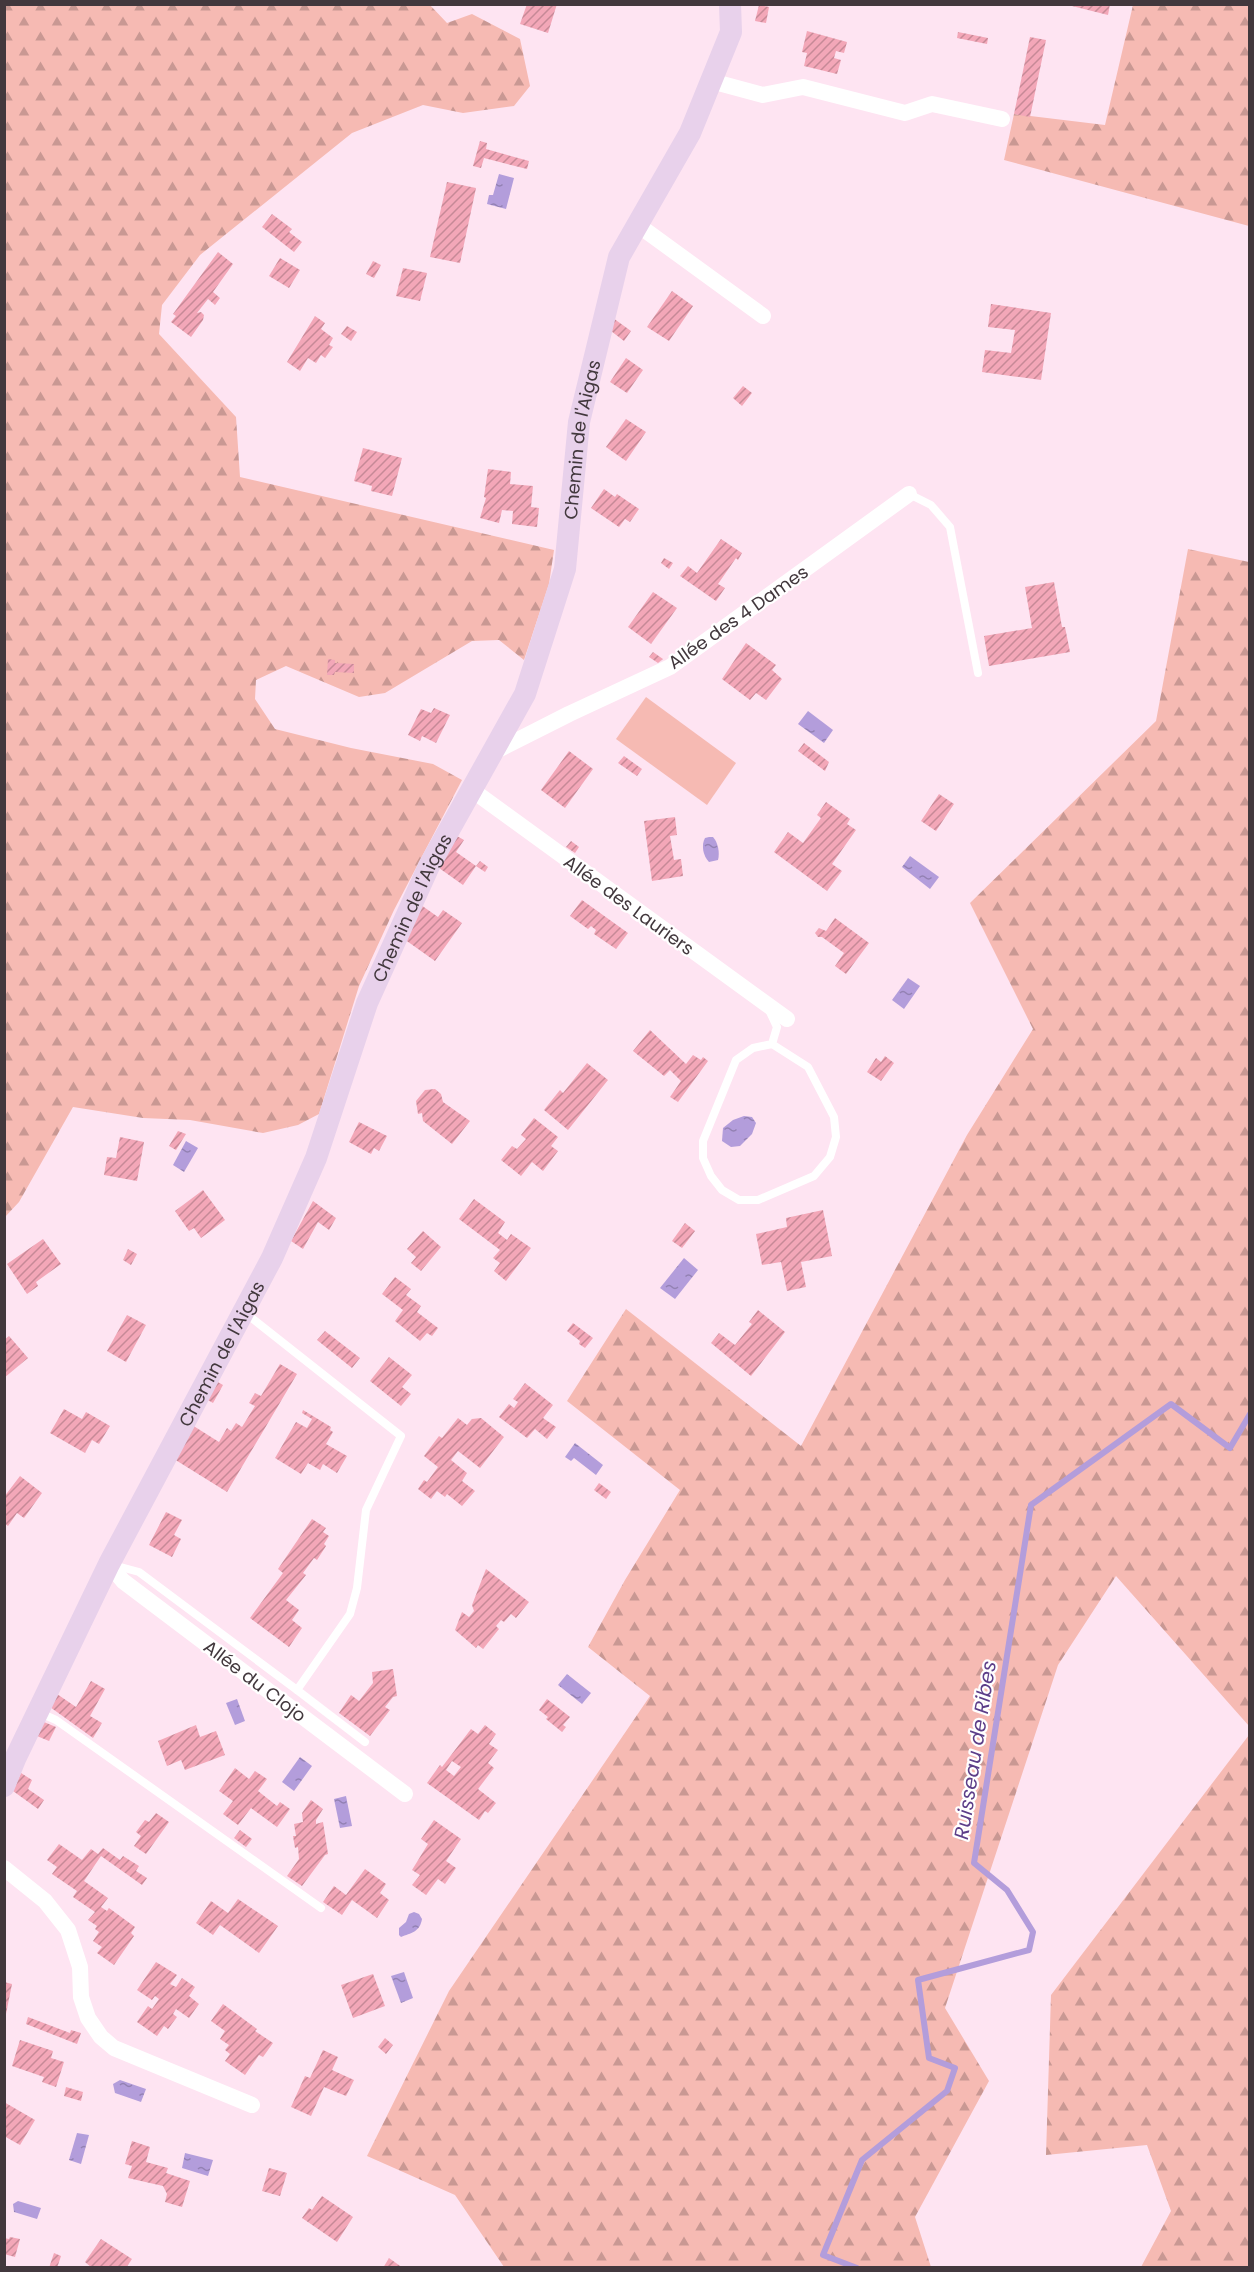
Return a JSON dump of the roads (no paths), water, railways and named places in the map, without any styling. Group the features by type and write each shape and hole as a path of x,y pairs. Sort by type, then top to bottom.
{"street":[{"name":"Chemin de l'Aigas","path":"4,1786 110,1564 273,1258 316,1158 367,1003 429,866 525,694 566,569 579,422 619,257 690,133 731,32 730,4"},
{"path":"711,81 763,95 803,87 905,113 932,104 1002,119"},
{"path":"638,225 763,316"},
{"name":"Allée des 4 Dames","path":"492,753 568,714 670,667 909,494"},
{"name":"Allée des Lauriers","path":"472,790 787,1019"},
{"name":"Allée du Clojo","path":"110,1564 123,1581 405,1794"},
{"path":"4,1868 45,1901 68,1930 80,1967 81,1997 88,2018 101,2037 114,2048 252,2105"}],"lane":[{"path":"909,494 931,505 950,527 978,673"},
{"path":"766,1005 777,1027 772,1044"},
{"path":"772,1044 808,1067 834,1117 836,1137 830,1157 814,1176 758,1200 738,1200 722,1190 711,1176 703,1158 703,1141 736,1060 753,1048 772,1044"},
{"path":"244,1312 401,1436 366,1510 357,1588 350,1614 297,1690"},
{"path":"110,1564 139,1572 365,1742"},
{"path":"38,1712 56,1720 321,1908"}],"water":[{"path":"499,174 514,178 506,209 487,204 489,195 493,195"},
{"path":"808,711 833,730 824,743 798,724"},
{"path":"705,838 715,839 719,854 718,860 709,862 705,857 703,847"},
{"path":"910,856 939,877 930,889 902,867"},
{"path":"908,978 920,986 904,1009 892,1000"},
{"path":"744,1116 752,1117 756,1123 752,1134 740,1146 731,1147 722,1141 723,1128 733,1120"},
{"path":"186,1141 198,1148 184,1172 173,1165"},
{"path":"684,1258 698,1270 675,1299 660,1288"},
{"path":"575,1443 603,1465 596,1475 574,1458 571,1461 565,1457"},
{"path":"567,1674 591,1693 582,1704 558,1685"},
{"path":"237,1699 245,1721 235,1725 226,1703"},
{"path":"300,1757 312,1766 294,1791 282,1782"},
{"path":"346,1796 352,1826 340,1828 334,1799"},
{"path":"414,1912 422,1919 419,1927 401,1937 399,1928 406,1922 409,1914"},
{"path":"404,1972 413,1998 401,2003 391,1976"},
{"path":"120,2080 146,2089 141,2102 115,2093 113,2084"},
{"path":"77,2133 89,2135 81,2164 69,2160"},
{"path":"185,2153 213,2160 208,2176 182,2168"},
{"path":"18,2201 41,2208 37,2219 14,2212 13,2204"}],"waterway":[{"name":"Ruisseau de Ribes","path":"857,2268 823,2255 862,2160 947,2091 955,2068 929,2058 918,1980 1029,1950 1033,1932 1007,1890 974,1863 1031,1505 1171,1404 1230,1448 1250,1414"}]}
